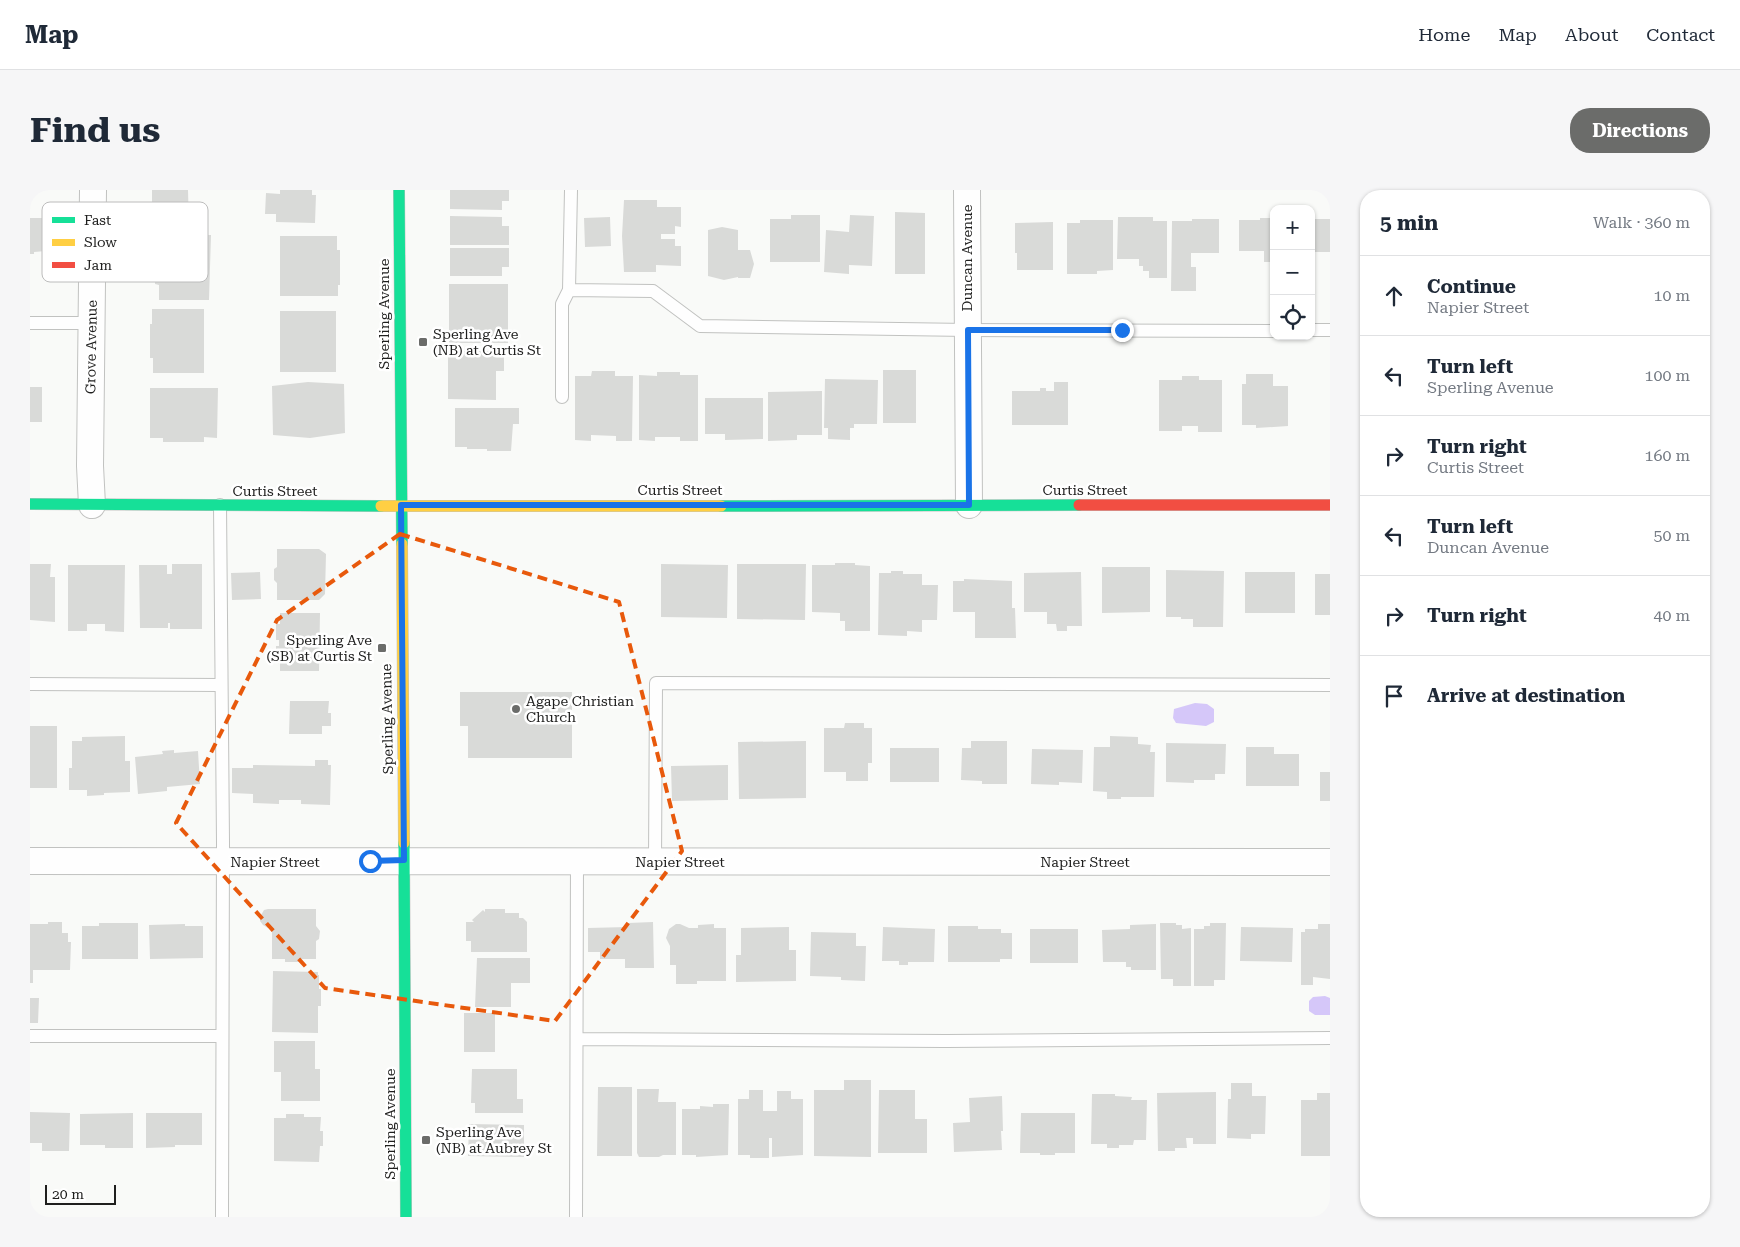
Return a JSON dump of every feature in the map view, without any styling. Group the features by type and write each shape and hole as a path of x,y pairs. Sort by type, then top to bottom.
{"street":[{"name":"Sperling Avenue","path":"399,190 398,343 401,505 406,1217"},
{"name":"Duncan Avenue","path":"967,190 969,505"},
{"name":"Grove Avenue","path":"91,282 90,466 92,504"},
{"name":"Curtis Street","path":"30,504 1330,505"},
{"name":"Napier Street","path":"30,861 1330,862"}],"lane":[{"path":"562,396 562,304 569,290 571,190"},
{"path":"569,290 653,290 700,326 968,330 1270,331"},
{"path":"30,322 91,323"},
{"path":"1315,330 1330,330"},
{"path":"220,505 222,1217"},
{"path":"654,862 656,683 1330,685"},
{"path":"30,684 222,685"},
{"path":"576,1217 577,861"},
{"path":"30,1036 222,1036"},
{"path":"577,1040 956,1041 1330,1038"}],"highlighted area":[{"path":"400,534 619,602 682,851 555,1021 325,988 176,823 277,620"}],"shaded area":[{"path":"1195,703 1207,704 1214,709 1214,722 1206,726 1176,723 1173,718 1174,709"},
{"path":"1325,996 1330,998 1330,1015 1315,1015 1309,1011 1309,1001 1313,997"}],"building":[{"path":"152,190 188,190 188,202 152,202"},
{"path":"280,190 312,190 312,195 316,195 315,223 276,222 276,214 265,214 266,193 280,194"},
{"path":"450,190 509,190 509,201 502,201 502,210 450,209"},
{"path":"624,200 657,200 657,207 681,207 681,227 675,226 675,234 661,234 661,239 675,239 675,246 681,246 681,266 656,265 656,272 624,272 622,236"},
{"path":"895,212 925,213 925,274 895,274"},
{"path":"791,215 820,215 820,262 770,262 770,219 791,219"},
{"path":"850,215 874,216 872,266 849,265 849,274 824,272 826,230 849,232"},
{"path":"450,216 502,217 502,226 509,226 509,245 450,245"},
{"path":"610,217 611,246 585,247 584,218"},
{"path":"1118,217 1153,217 1153,221 1167,221 1167,278 1149,278 1149,271 1143,271 1143,266 1139,266 1139,259 1117,259"},
{"path":"30,218 42,218 42,251 30,254"},
{"path":"1260,218 1270,218 1270,262 1264,262 1264,251 1239,251 1239,220 1260,220"},
{"path":"1192,219 1219,219 1219,253 1191,253 1191,267 1196,267 1196,291 1171,291 1172,221 1192,221"},
{"path":"1315,219 1330,219 1330,252 1315,252"},
{"path":"1080,220 1113,220 1113,270 1097,271 1097,274 1067,274 1067,223 1080,223"},
{"path":"1053,222 1053,270 1017,270 1015,223"},
{"path":"722,227 738,230 738,250 750,250 754,264 750,278 738,277 724,280 708,276 708,230"},
{"path":"208,235 211,235 209,300 159,300 159,285 155,284 155,282 208,282"},
{"path":"280,236 337,236 337,250 340,250 340,285 338,285 338,296 280,296"},
{"path":"450,248 509,248 509,267 502,267 502,276 450,276"},
{"path":"449,284 508,284 508,343 449,343"},
{"path":"152,309 204,309 204,373 153,373 153,358 150,358"},
{"path":"280,311 336,311 336,372 280,372"},
{"path":"448,351 504,351 504,371 496,371 496,400 448,399"},
{"path":"883,370 916,370 916,423 883,423"},
{"path":"592,371 615,371 615,376 633,376 632,441 616,441 616,436 591,435 591,441 575,440 575,376 591,376"},
{"path":"657,372 680,372 680,375 698,375 698,441 680,441 680,437 655,437 655,441 639,440 639,375 657,376"},
{"path":"1246,374 1273,374 1273,386 1288,386 1288,426 1256,428 1256,425 1242,425 1242,384 1246,384"},
{"path":"1182,376 1199,376 1199,380 1222,380 1222,432 1198,432 1198,426 1182,426 1182,431 1159,431 1159,380 1182,380"},
{"path":"825,379 878,380 877,424 854,424 854,428 850,428 850,440 828,439 828,428 824,428"},
{"path":"308,382 344,384 345,433 310,438 273,435 272,386"},
{"path":"1054,382 1068,382 1068,425 1012,425 1012,391 1040,391 1040,388 1046,388 1046,391 1054,391"},
{"path":"30,387 42,387 42,422 30,422"},
{"path":"150,388 218,388 217,438 204,437 204,442 163,442 163,438 150,438"},
{"path":"822,391 822,435 797,435 797,440 768,441 768,392"},
{"path":"705,398 763,398 763,439 725,440 725,434 705,434"},
{"path":"455,408 519,408 519,424 513,424 511,451 487,451 487,449 455,447"},
{"path":"277,549 319,549 326,554 325,594 319,600 277,600 277,583 274,580 274,569 277,567"},
{"path":"835,563 855,563 855,565 870,566 870,631 845,631 845,621 840,621 840,613 812,612 812,565 835,565"},
{"path":"30,564 51,564 50,577 55,577 55,622 30,620"},
{"path":"172,564 202,564 202,629 170,629 170,623 168,623 168,628 140,628 139,565 167,565 167,574 172,574"},
{"path":"661,564 728,565 727,618 661,617"},
{"path":"737,564 806,564 805,620 737,619"},
{"path":"68,565 125,565 124,632 105,631 105,624 87,624 87,631 68,631"},
{"path":"1102,567 1150,567 1150,612 1102,613"},
{"path":"1166,570 1224,571 1223,627 1193,627 1193,619 1166,617"},
{"path":"891,571 903,571 903,574 922,574 922,585 938,585 937,620 922,620 922,632 907,631 907,636 878,635 879,573 891,573"},
{"path":"260,572 261,599 232,600 231,573"},
{"path":"1081,572 1082,626 1067,626 1067,631 1057,631 1056,624 1047,624 1047,612 1024,612 1024,573"},
{"path":"1245,572 1295,572 1295,613 1245,613"},
{"path":"1315,574 1330,574 1330,615 1315,615"},
{"path":"964,579 1012,581 1012,608 1015,608 1016,638 975,638 975,612 953,612 953,581 964,581"},
{"path":"280,613 320,613 319,671 280,671 280,659 276,659 276,646 279,646 279,640 276,640 276,624 280,624"},
{"name":"Agape Christian Church","path":"460,692 572,692 572,758 468,758 468,726 460,726"},
{"path":"290,701 329,701 328,713 331,713 331,726 322,726 322,734 289,734"},
{"path":"845,723 864,723 864,728 872,728 872,763 868,763 868,781 846,781 846,772 824,772 824,728 844,728"},
{"path":"30,726 57,726 57,788 30,788"},
{"path":"125,736 125,761 130,761 130,792 87,796 87,790 69,790 69,768 72,768 72,741 82,741 82,737"},
{"path":"1110,736 1138,737 1138,744 1151,745 1150,752 1155,752 1154,797 1107,799 1107,792 1093,791 1094,747 1110,747"},
{"path":"806,741 806,798 739,799 738,742"},
{"path":"971,741 1007,741 1007,784 982,784 982,781 961,780 962,748 971,748"},
{"path":"1166,743 1226,744 1225,774 1215,774 1215,780 1194,780 1194,783 1166,782"},
{"path":"1246,747 1274,747 1274,754 1299,754 1299,786 1246,786"},
{"path":"890,748 939,748 939,782 890,782"},
{"path":"1032,749 1083,750 1082,783 1059,782 1059,785 1031,784"},
{"path":"174,750 174,753 198,751 200,784 167,787 167,791 138,794 135,757 163,754 162,751"},
{"path":"315,760 328,760 328,765 331,765 330,805 301,804 301,800 279,800 279,804 253,803 253,794 232,793 232,768 253,768 253,765 315,766"},
{"path":"728,765 728,800 672,801 671,766"},
{"path":"1320,772 1330,772 1330,801 1320,801"},
{"path":"316,909 316,926 320,931 319,939 316,941 316,959 299,959 299,962 285,962 285,959 272,959 272,927 268,928 260,921 264,910"},
{"path":"485,909 505,909 505,913 519,913 519,918 523,918 527,922 527,952 471,952 471,941 466,941 466,922 474,922 472,920 483,910 485,912"},
{"path":"48,922 62,922 62,933 68,933 68,942 71,942 70,970 33,970 33,983 30,983 30,924 48,924"},
{"path":"653,922 654,968 625,968 625,959 600,959 600,952 588,952 588,928 628,927 628,923"},
{"path":"99,923 138,923 138,959 82,959 82,926 99,926"},
{"path":"1160,923 1176,923 1176,925 1182,925 1182,929 1191,928 1191,986 1173,986 1173,979 1161,979"},
{"path":"1210,923 1226,923 1225,980 1214,980 1214,986 1194,986 1194,929 1204,929 1204,926 1210,926"},
{"path":"185,924 185,926 203,926 203,958 150,959 149,925"},
{"path":"676,924 689,928 698,928 698,925 714,924 714,928 726,928 726,981 697,981 697,984 676,984 676,965 670,965 670,946 666,938 669,929"},
{"path":"1156,924 1156,970 1131,970 1131,967 1126,967 1126,962 1103,962 1102,930 1130,929 1130,925"},
{"path":"1318,924 1330,924 1330,979 1313,977 1313,985 1301,985 1301,932 1305,932 1305,929 1318,929"},
{"path":"948,926 978,926 978,929 1001,929 1001,933 1012,933 1012,959 1000,959 1000,962 948,962"},
{"path":"789,927 789,950 796,950 796,981 736,982 736,955 741,955 741,928"},
{"path":"883,927 935,929 934,962 908,962 908,965 899,965 899,961 882,961"},
{"path":"1241,927 1293,928 1292,962 1240,961"},
{"path":"1030,929 1078,929 1078,963 1030,963"},
{"path":"811,932 856,933 856,946 866,946 865,981 841,980 841,977 810,976"},
{"path":"477,958 530,958 530,983 511,983 511,1007 475,1007"},
{"path":"273,971 318,972 321,1006 318,1006 318,1033 272,1032"},
{"path":"30,998 39,998 38,1023 30,1023"},
{"path":"464,1013 495,1013 495,1052 464,1052"},
{"path":"274,1041 315,1041 315,1069 320,1069 320,1101 281,1101 281,1072 274,1072"},
{"path":"472,1069 517,1069 517,1099 523,1099 523,1113 475,1113 475,1103 471,1103"},
{"path":"844,1080 871,1080 871,1157 814,1156 814,1090 844,1090"},
{"path":"1231,1083 1252,1083 1252,1096 1266,1096 1265,1134 1251,1134 1251,1139 1227,1138 1228,1099 1231,1099"},
{"path":"598,1087 632,1087 632,1156 597,1156"},
{"path":"637,1089 659,1089 658,1102 676,1102 676,1155 639,1157 637,1153"},
{"path":"749,1090 763,1090 763,1111 777,1111 777,1091 791,1091 791,1099 803,1099 803,1155 772,1157 772,1138 769,1138 769,1158 750,1158 750,1155 738,1155 738,1099 749,1099"},
{"path":"879,1090 915,1090 915,1119 927,1119 927,1153 878,1153"},
{"path":"1216,1092 1216,1144 1193,1144 1193,1138 1186,1138 1187,1148 1175,1148 1175,1151 1158,1151 1157,1093"},
{"path":"1317,1093 1330,1093 1330,1156 1301,1156 1301,1100 1317,1100"},
{"path":"1092,1094 1115,1094 1115,1096 1132,1097 1131,1100 1147,1100 1146,1140 1134,1140 1133,1145 1119,1145 1119,1148 1107,1148 1107,1144 1091,1144"},
{"path":"1002,1096 1002,1150 954,1152 953,1123 970,1122 969,1098"},
{"path":"713,1104 729,1104 728,1155 696,1157 696,1155 682,1155 682,1109 700,1109 700,1106 713,1107"},
{"path":"30,1112 70,1113 69,1151 42,1151 42,1143 30,1143"},
{"path":"133,1113 133,1148 105,1148 105,1145 80,1145 80,1114"},
{"path":"146,1113 202,1113 202,1145 146,1148"},
{"path":"1021,1113 1075,1113 1075,1153 1040,1155 1040,1153 1020,1153"},
{"path":"286,1114 304,1114 304,1117 321,1117 320,1131 323,1131 323,1146 320,1146 319,1162 274,1161 274,1118 286,1118"},
{"path":"469,1124 524,1125 524,1157 468,1156"}],"traffic: fast":[{"path":"399,190 402,544"},
{"path":"30,504 381,506"},
{"path":"721,506 1079,505"},
{"path":"404,843 406,1217"}],"traffic: slow":[{"path":"381,506 721,506"},
{"path":"402,544 404,843"}],"traffic: jam":[{"path":"1079,505 1330,505"}],"place":[{"name":"Sperling Ave (NB) at Curtis St","path":"423,342"},
{"name":"Sperling Ave (SB) at Curtis St","path":"382,648"},
{"name":"Agape Christian Church","path":"516,709"},
{"name":"Sperling Ave (NB) at Aubrey St","path":"426,1140"}],"route":[{"path":"370,861 404,860 401,505 969,505 968,330 1122,330"}]}
